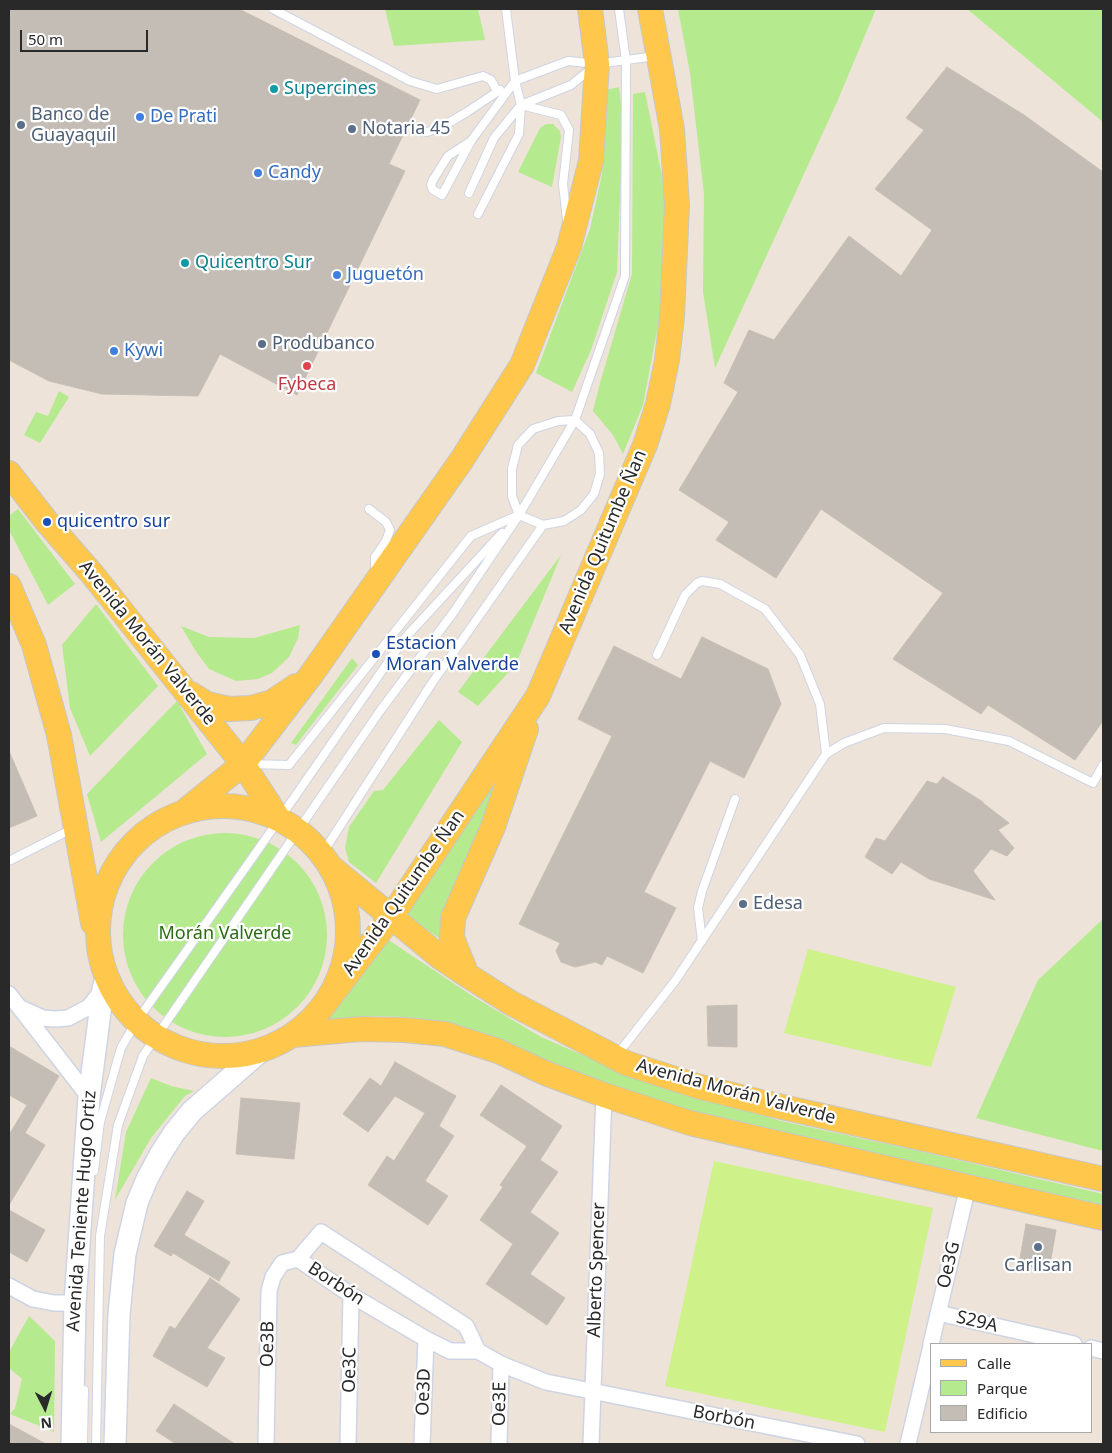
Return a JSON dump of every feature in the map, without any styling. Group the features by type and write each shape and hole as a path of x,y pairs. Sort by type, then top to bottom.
{"main road":[{"path":"99,954 98,918 107,883 125,852 152,827 184,811 243,764 311,675 471,447 522,365 569,247 591,161 597,64 590,9"},
{"name":"Avenida Quitumbe Ñan","path":"321,1009 391,917 538,696 645,445 658,404 667,360 672,317 677,204 672,129 650,9"},
{"name":"Avenida Morán Valverde","path":"9,473 187,692 285,822 391,917 440,957 467,975 511,1003 615,1058 697,1086 769,1104 1103,1178"},
{"path":"11,598 34,645 56,726 104,984 136,1022 156,1037 188,1051 223,1056 262,1050"},
{"path":"187,692 207,704 229,709 251,708 272,702 311,675"},
{"path":"467,975 452,938 452,918 492,827 538,696"},
{"path":"184,811 216,806 248,808 285,822"},
{"path":"115,1444 118,1314 125,1254 137,1203 147,1178 160,1156 174,1133 192,1110 262,1050 293,1035 321,1009 340,976 349,940 346,903 327,861"},
{"name":"Avenida Teniente Hugo Ortiz","path":"72,1444 75,1303 89,1097 104,984"},
{"name":"Avenida Morán Valverde","path":"293,1035 361,1029 405,1030 445,1034 498,1051 545,1073 604,1095 690,1123 1103,1218"}],"street":[{"path":"20,1008 43,1018 55,1020 68,1018 88,1007 97,998 104,984"},
{"path":"9,994 89,1097"},
{"name":"Alberto Spencer","path":"591,1444 604,1095"},
{"name":"Oe3G","path":"931,1343 968,1186"},
{"name":"Borbón","path":"478,1351 466,1326 320,1232 298,1259 351,1295 450,1351 478,1351 502,1364 546,1382 857,1444"},
{"name":"Oe3B","path":"266,1444 270,1292 273,1277 282,1263 298,1259"},
{"path":"9,1286 33,1299 54,1303 75,1303"},
{"name":"Oe3C","path":"348,1444 351,1295"},
{"name":"S29A","path":"938,1313 1070,1343"},
{"name":"Oe3D","path":"422,1444 426,1339"},
{"name":"Oe3G","path":"908,1444 930,1349"},
{"name":"Oe3E","path":"499,1444 502,1364"}],"lane":[{"path":"273,9 410,81 437,89 482,76 490,80 497,91"},
{"path":"478,214 519,134 522,105 515,81 506,9"},
{"path":"93,1179 100,1122 121,1048 136,1022 285,822 380,711 453,613 519,515 575,420 625,276 626,60 619,9"},
{"path":"415,131 427,132 440,128 515,81 568,61 597,64 658,56"},
{"path":"469,193 494,138 522,105 572,85 597,64"},
{"path":"472,141 448,156 433,180 431,185 433,190 442,195 472,141 515,81"},
{"path":"522,105 561,115 569,130 563,184 569,247"},
{"path":"243,764 289,765 470,536 519,515 543,525 564,521 581,510 594,494 600,474 598,453 590,434 575,420 558,421 533,429 518,446 512,469 512,496 519,515"},
{"path":"369,509 386,522 390,530 386,541 375,557 376,582"},
{"path":"96,1444 100,1236 118,1125 144,1056 285,822 404,639 519,515"},
{"path":"327,861 432,683 543,525"},
{"path":"658,655 685,595 697,583 702,581 720,584 765,609 800,655 820,704 826,754"},
{"path":"615,1058 675,981 826,754 844,743 884,728 945,729 1009,741 1093,783 1103,765"},
{"path":"702,941 698,908 702,891 734,799"},
{"path":"9,861 76,827"},
{"path":"85,1276 86,1237 91,1198"},
{"path":"83,1444 84,1385"}],"green space":[{"path":"385,9 478,9 485,40 394,46"},
{"path":"678,9 876,9 837,102 715,368 703,292 704,194 690,73"},
{"path":"967,9 1103,9 1103,122"},
{"path":"619,87 621,103 621,171 617,272 591,350 572,392 536,373 590,229 602,174 606,90"},
{"path":"645,92 667,201 667,278 643,405 623,454 613,435 593,411 632,274 633,94"},
{"path":"546,124 553,124 560,131 561,137 552,187 518,172 540,128"},
{"path":"59,391 69,397 40,443 24,435 36,412 48,416"},
{"path":"18,509 75,584 48,605 9,530 9,516"},
{"path":"561,555 516,664 478,706 458,692"},
{"path":"96,604 158,686 90,756 70,708 62,645"},
{"path":"300,625 298,638 289,657 272,673 258,679 236,681 209,669 181,626 209,637 254,638"},
{"path":"352,658 358,665 296,745 291,743"},
{"path":"177,701 207,754 101,842 87,794"},
{"path":"439,720 462,742 376,883 349,862 345,848 349,827 374,791 383,790"},
{"path":"508,756 439,938 405,914"},
{"name":"Morán Valverde","path":"215,833 235,833 264,840 290,856 304,870 320,896 327,925 327,945 320,974 304,1000 290,1014 264,1030 255,1033 235,1037 215,1037 186,1030 160,1014 146,1000 130,974 127,965 123,945 123,925 130,896 146,870 160,856 186,840 195,837"},
{"path":"1103,919 1103,1151 976,1118 1038,980"},
{"path":"387,939 474,997 541,1037 629,1075 781,1121 1103,1194 1103,1210 806,1144 650,1101 451,1024 405,1017 366,1016 328,1020"},
{"path":"808,949 956,987 931,1067 784,1033"},
{"path":"151,1078 171,1086 194,1091 185,1096 151,1138 115,1200 126,1132"},
{"path":"714,1161 933,1208 885,1432 665,1386"},
{"path":"29,1316 55,1341 54,1432 10,1414 15,1408 22,1379 9,1368 9,1352"}],"building":[{"name":"Quicentro Sur","path":"9,9 239,9 420,100 389,164 405,171 297,395 220,354 198,396 102,394 49,381 9,360"},
{"path":"947,67 1024,115 1103,172 1103,721 1075,760 988,705 981,714 893,659 943,593 821,509 776,578 716,540 729,522 679,490 738,392 724,383 749,330 774,340 849,236 901,276 932,230 875,189 924,130 906,118"},
{"path":"702,637 768,669 781,704 744,778 710,761 644,892 676,908 643,973 607,956 602,965 595,962 575,967 561,962 556,951 560,943 519,924 612,736 578,719 614,646 681,679"},
{"path":"9,751 37,816 9,828"},
{"path":"943,777 983,802 1009,823 998,830 1014,848 1007,856 991,849 973,871 995,900 929,879 901,862 892,874 865,857 876,838 885,841 927,781 937,784"},
{"path":"737,1005 737,1047 708,1046 707,1006"},
{"path":"9,1046 59,1076 25,1133 45,1145 9,1205 9,1135 27,1105 9,1095"},
{"path":"395,1062 456,1096 439,1126 454,1136 425,1181 448,1196 428,1225 368,1185 387,1156 394,1161 425,1113 395,1096 368,1132 343,1114 370,1078 381,1086"},
{"path":"501,1085 562,1126 540,1160 558,1172 530,1212 559,1233 530,1274 565,1298 547,1325 486,1284 513,1244 480,1220 503,1187 500,1185 527,1146 480,1115"},
{"path":"241,1098 300,1103 294,1159 236,1154"},
{"path":"187,1191 204,1201 184,1235 230,1262 219,1281 173,1253 171,1256 154,1246"},
{"path":"9,1210 45,1230 27,1262 9,1252"},
{"name":"Carlisan","path":"1026,1224 1056,1230 1049,1270 1019,1264"},
{"path":"210,1278 240,1299 207,1348 225,1358 207,1387 153,1356 170,1326 175,1329"},
{"path":"174,1404 235,1444 176,1444 156,1431"},
{"path":"9,1424 46,1444 9,1444"}],"place":[{"name":"Supercines","path":"274,89"},
{"name":"De Prati","path":"140,117"},
{"name":"Banco de Guayaquil","path":"21,125"},
{"name":"Notaria 45","path":"352,129"},
{"name":"Candy","path":"258,173"},
{"name":"Quicentro Sur","path":"185,263"},
{"name":"Juguetón","path":"337,275"},
{"name":"Produbanco","path":"262,344"},
{"name":"Kywi","path":"114,351"},
{"name":"Fybeca","path":"307,366"},
{"name":"quicentro sur","path":"47,522"},
{"name":"Estacion Moran Valverde","path":"376,654"},
{"name":"Edesa","path":"743,904"},
{"name":"Carlisan","path":"1038,1247"}]}
